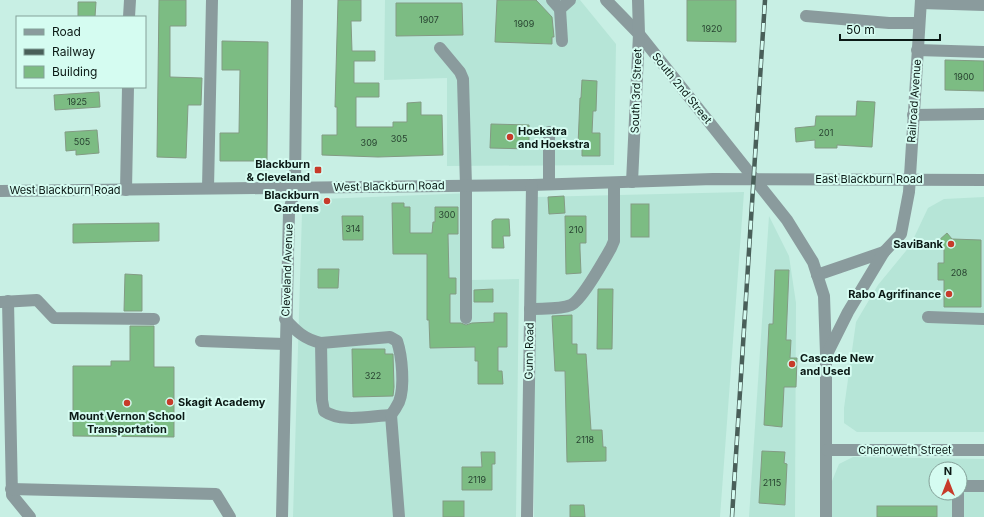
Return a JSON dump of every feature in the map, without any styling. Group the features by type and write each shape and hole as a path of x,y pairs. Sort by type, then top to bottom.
{"street":[{"path":"130,0 130,16"},
{"path":"208,188 212,0"},
{"name":"Cleveland Avenue","path":"282,517 285,319 289,212 295,187 297,0"},
{"path":"562,41 556,4 570,0"},
{"name":"South 2nd Street","path":"606,0 639,34 792,228 813,262 824,296 827,450 826,517"},
{"name":"South 3rd Street","path":"632,182 639,34 638,0"},
{"path":"921,2 984,5"},
{"name":"Railroad Avenue","path":"826,354 848,312 884,252 901,234 909,192 921,2"},
{"path":"806,16 889,23 920,23"},
{"path":"440,48 460,72 463,79 466,186 466,318"},
{"path":"917,50 984,52"},
{"path":"126,190 128,88"},
{"path":"913,115 984,114"},
{"path":"549,132 549,184"},
{"name":"East Blackburn Road","path":"754,180 909,178 984,180"},
{"name":"West Blackburn Road","path":"0,191 466,186 754,180"},
{"path":"530,309 569,305 575,302 612,248 614,241 614,182"},
{"name":"Gunn Road","path":"527,517 532,185"},
{"path":"817,275 884,252"},
{"path":"30,517 12,495 11,489 4,301 37,300 54,318 154,319"},
{"path":"928,317 984,319"},
{"path":"285,319 300,335 310,341 321,343 390,337 397,342 401,354 401,395 399,404 391,415 399,517"},
{"path":"201,341 285,344"},
{"path":"321,343 322,400 324,411 331,415 341,417 391,415"},
{"name":"Chenoweth Street","path":"827,450 984,450"},
{"path":"968,486 984,486"},
{"path":"11,489 216,494 230,517"},
{"path":"958,501 958,517"}],"shaded area":[{"path":"385,0 580,0 616,44 614,165 447,166 447,78 384,80"},
{"path":"744,192 720,517 534,517 536,197"},
{"path":"472,193 471,280 519,279 516,517 293,517 302,213 322,199"},
{"path":"984,197 984,432 857,432 844,423 844,408 856,322 878,285 910,246 928,208 944,199"},
{"path":"769,216 789,256 796,303 795,517 749,517"},
{"path":"853,457 984,459 984,517 832,517 832,481 839,464"}],"building":[{"path":"159,0 186,0 186,26 170,26 170,77 202,78 201,105 188,105 186,158 157,157"},
{"path":"338,0 361,0 361,21 351,21 352,51 375,51 375,61 354,61 354,83 379,83 379,97 356,97 356,127 393,127 393,122 407,122 407,103 421,102 421,115 442,115 443,155 378,157 322,155 322,135 337,135 337,107 335,107"},
{"path":"497,0 536,0 552,17 554,37 552,37 552,44 495,42"},
{"path":"687,0 736,0 736,42 687,41"},
{"path":"78,2 96,2 95,16 78,16"},
{"path":"396,3 462,3 463,35 396,36"},
{"path":"222,41 268,42 267,161 220,161 220,133 239,133 240,70 222,70"},
{"path":"945,60 984,61 984,91 945,90"},
{"path":"582,80 597,81 596,111 593,111 592,133 600,133 600,156 582,156 582,145 578,145"},
{"path":"99,92 100,107 55,110 54,95"},
{"path":"857,101 875,102 872,147 837,145 837,148 815,148 815,140 796,142 795,128 815,126 816,116 856,116"},
{"name":"Hoekstra and Hoekstra","path":"491,124 529,125 529,149 490,148"},
{"path":"97,130 99,153 76,155 76,150 66,151 65,132"},
{"path":"564,196 565,213 549,214 548,197"},
{"path":"392,203 404,203 404,207 410,207 410,233 432,233 433,222 435,222 435,207 458,207 458,234 448,234 449,278 456,278 456,294 450,294 450,323 461,323 466,325 472,323 494,322 494,313 507,313 507,347 498,347 498,371 502,371 503,384 478,384 478,361 475,361 475,347 430,348 429,320 427,320 427,254 393,254"},
{"path":"631,204 649,204 649,237 631,237"},
{"path":"342,216 363,216 363,240 343,240"},
{"path":"565,216 586,216 586,243 580,243 581,273 566,274"},
{"path":"495,219 509,219 510,236 503,236 504,248 492,248 492,221"},
{"path":"159,223 159,241 73,243 73,224"},
{"path":"947,233 952,239 981,240 981,307 944,307 944,280 938,280 938,263 944,263 944,247 938,241"},
{"path":"318,269 339,269 338,288 318,288"},
{"path":"775,270 789,270 786,340 791,340 790,358 797,358 796,387 784,387 782,427 764,425 769,324 773,324"},
{"path":"125,274 142,275 142,311 124,311"},
{"path":"493,289 493,302 474,302 474,290"},
{"path":"598,289 613,289 612,349 597,349"},
{"path":"572,315 572,344 577,344 577,354 586,354 591,430 602,430 603,447 606,447 606,461 567,462 565,371 555,371 552,316"},
{"name":"Mount Vernon School Transportation","path":"130,326 154,326 154,367 174,367 174,437 73,436 73,366 111,366 111,361 130,361"},
{"path":"352,349 385,349 385,354 393,354 393,396 353,397"},
{"path":"762,451 785,452 784,463 787,464 785,505 759,503"},
{"path":"481,452 495,452 495,464 492,464 492,490 462,490 462,467 482,467"},
{"path":"443,501 464,501 464,517 443,517"},
{"path":"570,505 584,505 585,517 570,517"},
{"path":"877,506 937,506 937,517 877,517"}],"railway":[{"path":"732,517 765,0"}],"place":[{"name":"Hoekstra and Hoekstra","path":"510,137"},
{"name":"Blackburn & Cleveland","path":"318,170"},
{"name":"Blackburn Gardens","path":"327,201"},
{"name":"SaviBank","path":"951,244"},
{"name":"Rabo Agrifinance","path":"949,294"},
{"name":"Cascade New and Used","path":"792,364"},
{"name":"Skagit Academy","path":"170,402"},
{"name":"Mount Vernon School Transportation","path":"127,403"}]}
